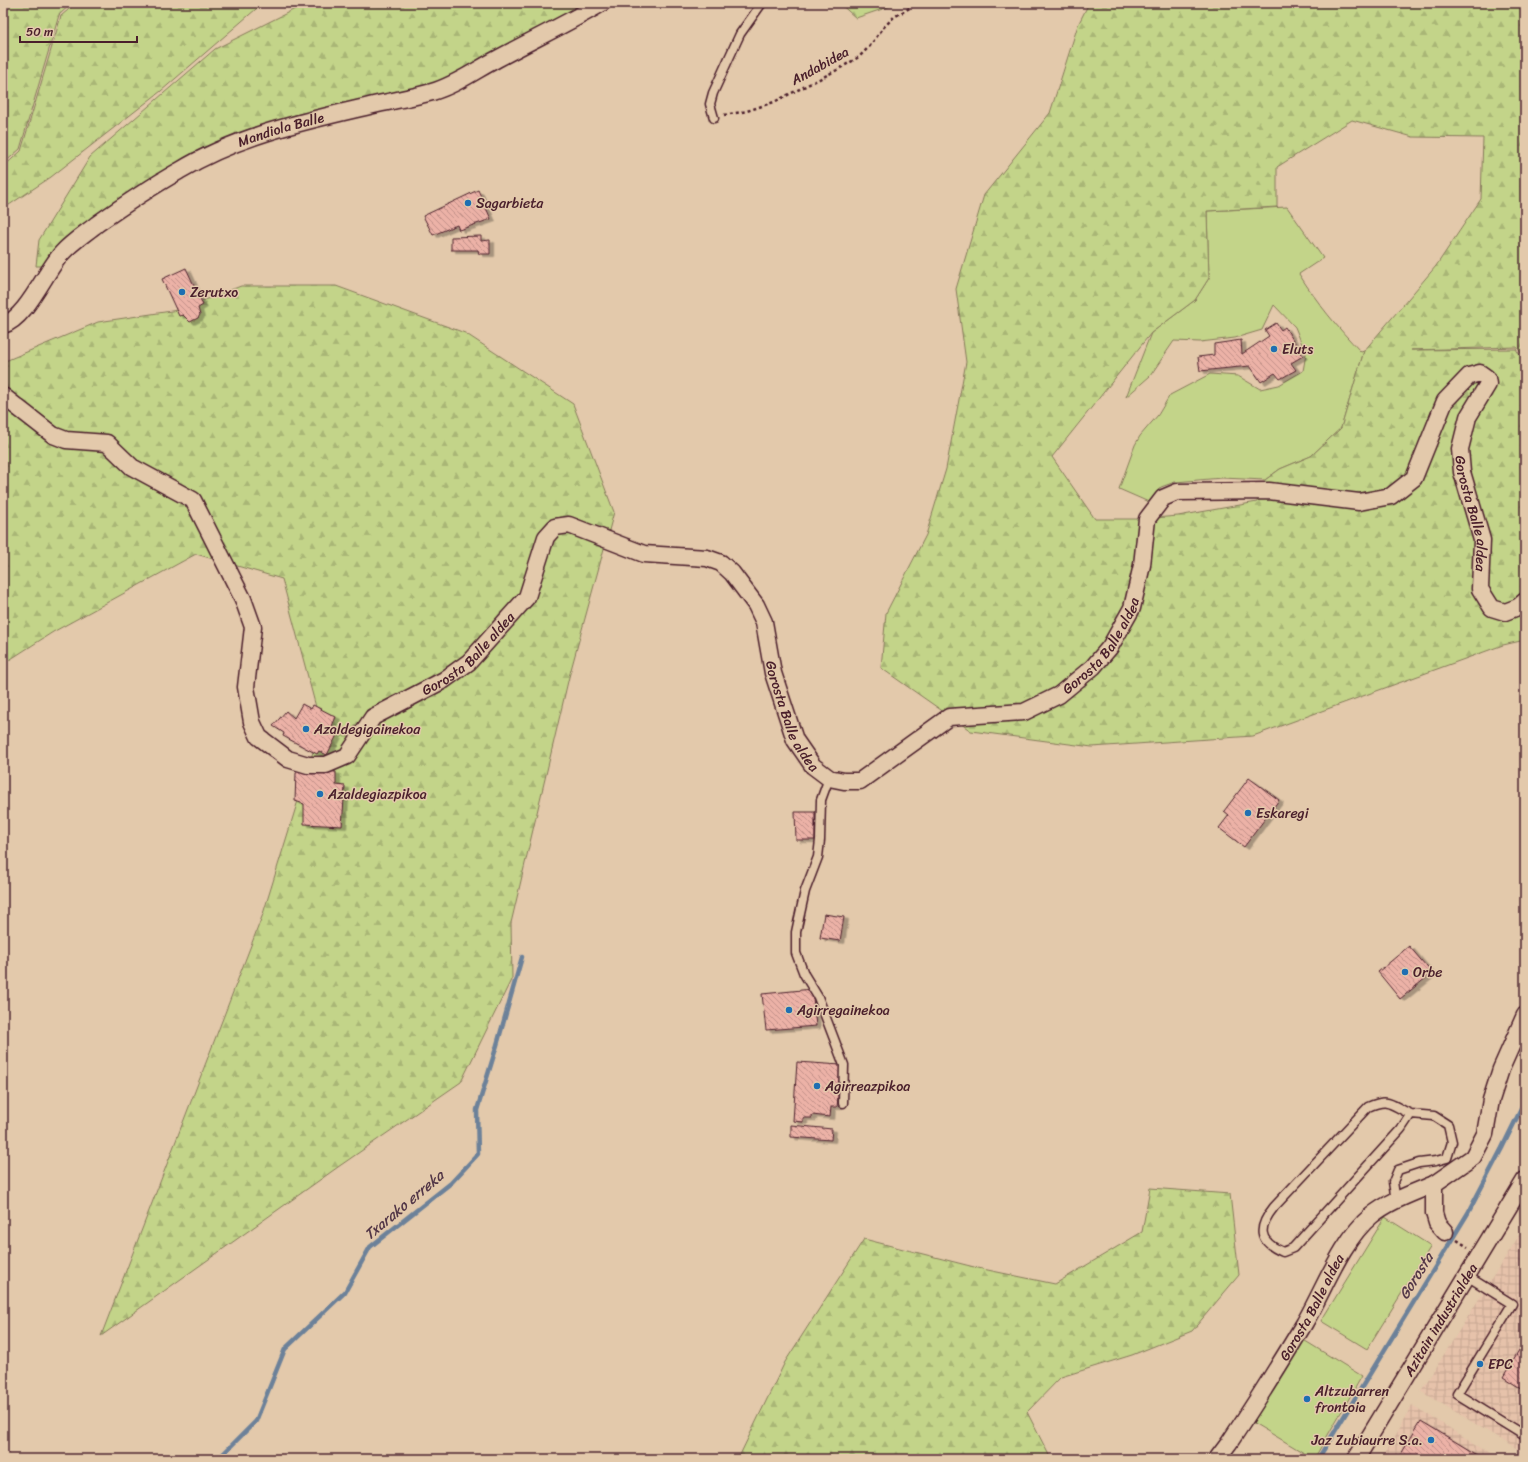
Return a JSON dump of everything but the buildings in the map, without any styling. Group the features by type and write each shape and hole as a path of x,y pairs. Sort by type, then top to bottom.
{"street":[{"name":"Mandiola Balle","path":"3,325 7,324 18,315 62,253 118,209 191,164 242,140 321,117 432,92 455,84 493,61 572,21 602,3"},
{"name":"Gorosta Balle aldea","path":"3,396 53,435 66,440 107,443 132,467 193,500 243,599 253,627 246,688 252,722 259,737 288,759 308,765 326,765 347,756 374,718 444,680 469,662 527,597 546,537 555,528 569,524 644,554 707,558 721,563 732,573 756,605 764,622 773,673 795,740 813,766 829,778 844,782 860,781 949,717 1024,712 1059,695 1093,667 1110,646 1132,608 1142,564 1147,519 1164,498 1177,492 1269,491 1359,502 1391,496 1414,478 1445,401 1468,376 1480,373 1487,378 1488,384 1468,417 1460,448 1462,472 1482,540 1480,589 1492,608 1505,612 1518,607 1525,601"},
{"name":"Gorosta Balle aldea","path":"1217,1459 1242,1424 1304,1324 1340,1257 1355,1234 1372,1215 1396,1201 1434,1184 1473,1157 1485,1134 1491,1100 1501,1069 1525,1015"},
{"name":"Azitain industrialdea","path":"1356,1459 1525,1180"},
{"path":"1434,1184 1434,1213 1437,1223 1445,1232"}],"lane":[{"path":"714,118 710,104 713,93 740,34 762,3"},
{"path":"829,778 821,800 818,857 805,891 796,932 796,953 804,974 818,998 844,1065 843,1103"},
{"path":"1396,1201 1393,1182 1398,1170 1419,1163 1447,1158 1452,1142 1448,1125 1434,1116 1411,1114 1391,1104 1380,1102 1368,1107 1270,1212 1266,1217 1262,1232 1266,1242 1275,1249 1283,1252 1294,1248 1401,1129 1411,1114"},
{"path":"1467,1276 1512,1304 1457,1394 1525,1436"}],"path":[{"name":"Andabidea","path":"714,118 747,111 774,102 837,70 859,57 894,17 918,3"}],"shaded area":[{"path":"1525,1226 1525,1454 1421,1391"},
{"path":"1412,1405 1500,1459 1381,1459"}],"green space":[{"path":"3,3 72,3 59,15 20,149 3,164"},
{"path":"76,3 263,3 161,91 51,177 3,209 3,167 21,151 61,16"},
{"path":"307,3 590,3 452,80 295,115 205,147 142,185 49,254 44,266 36,266 39,240 90,157 215,49"},
{"path":"839,3 900,3 856,18"},
{"path":"1078,3 1525,3 1525,359 1517,347 1411,350 1516,349 1525,363 1525,640 1503,645 1253,736 1092,747 971,731 881,668 886,613 926,535 946,469 966,362 956,289 984,195 1050,113 1078,25 1088,5","holes":["1352,120 1413,137 1483,138 1481,199 1436,266 1364,351 1341,428 1311,456 1280,469 1265,480 1257,502 1178,516 1143,519 1095,519 1052,457 1151,333 1195,300 1209,278 1207,211 1277,207 1277,167"]},
{"path":"1287,207 1323,258 1299,274 1313,295 1336,324 1361,352 1364,351 1341,428 1311,456 1280,469 1265,480 1222,478 1175,482 1161,487 1153,497 1151,503 1119,489 1135,445 1140,436 1158,415 1170,395 1210,374 1238,376 1260,389 1279,385 1303,371 1306,354 1295,327 1274,305 1262,330 1235,338 1200,342 1174,341 1150,376 1126,397 1151,333 1195,300 1209,278 1207,211"},
{"path":"241,286 336,286 465,333 573,404 614,512 569,677 511,923 512,978 461,1082 338,1167 101,1336 263,914 321,726 282,579 196,554 53,632 3,664 3,362 98,322 178,310"},
{"path":"1150,1188 1230,1194 1239,1275 1192,1331 1132,1355 1061,1377 1027,1412 1051,1459 738,1459 785,1362 864,1239 978,1268 1055,1284 1142,1232"},
{"path":"1385,1217 1431,1246 1367,1349 1321,1321"},
{"name":"Altzubarren frontoia","path":"1302,1339 1362,1376 1314,1459 1252,1422"}],"waterway":[{"name":"Txarako erreka","path":"218,1459 256,1421 285,1349 345,1292 370,1247 451,1183 478,1154 477,1110 522,957"},
{"name":"Gorosta","path":"1318,1459 1468,1213 1525,1101"}],"place":[{"name":"Sagarbieta","path":"468,203"},
{"name":"Zerutxo","path":"182,292"},
{"name":"Eluts","path":"1274,349"},
{"name":"Azaldegigainekoa","path":"306,729"},
{"name":"Azaldegiazpikoa","path":"320,794"},
{"name":"Eskaregi","path":"1248,813"},
{"name":"Orbe","path":"1405,972"},
{"name":"Agirregainekoa","path":"789,1010"},
{"name":"Agirreazpikoa","path":"817,1086"},
{"name":"EPC","path":"1480,1364"},
{"name":"Altzubarren frontoia","path":"1307,1399"},
{"name":"Jaz Zubiaurre S.a.","path":"1431,1440"}]}
